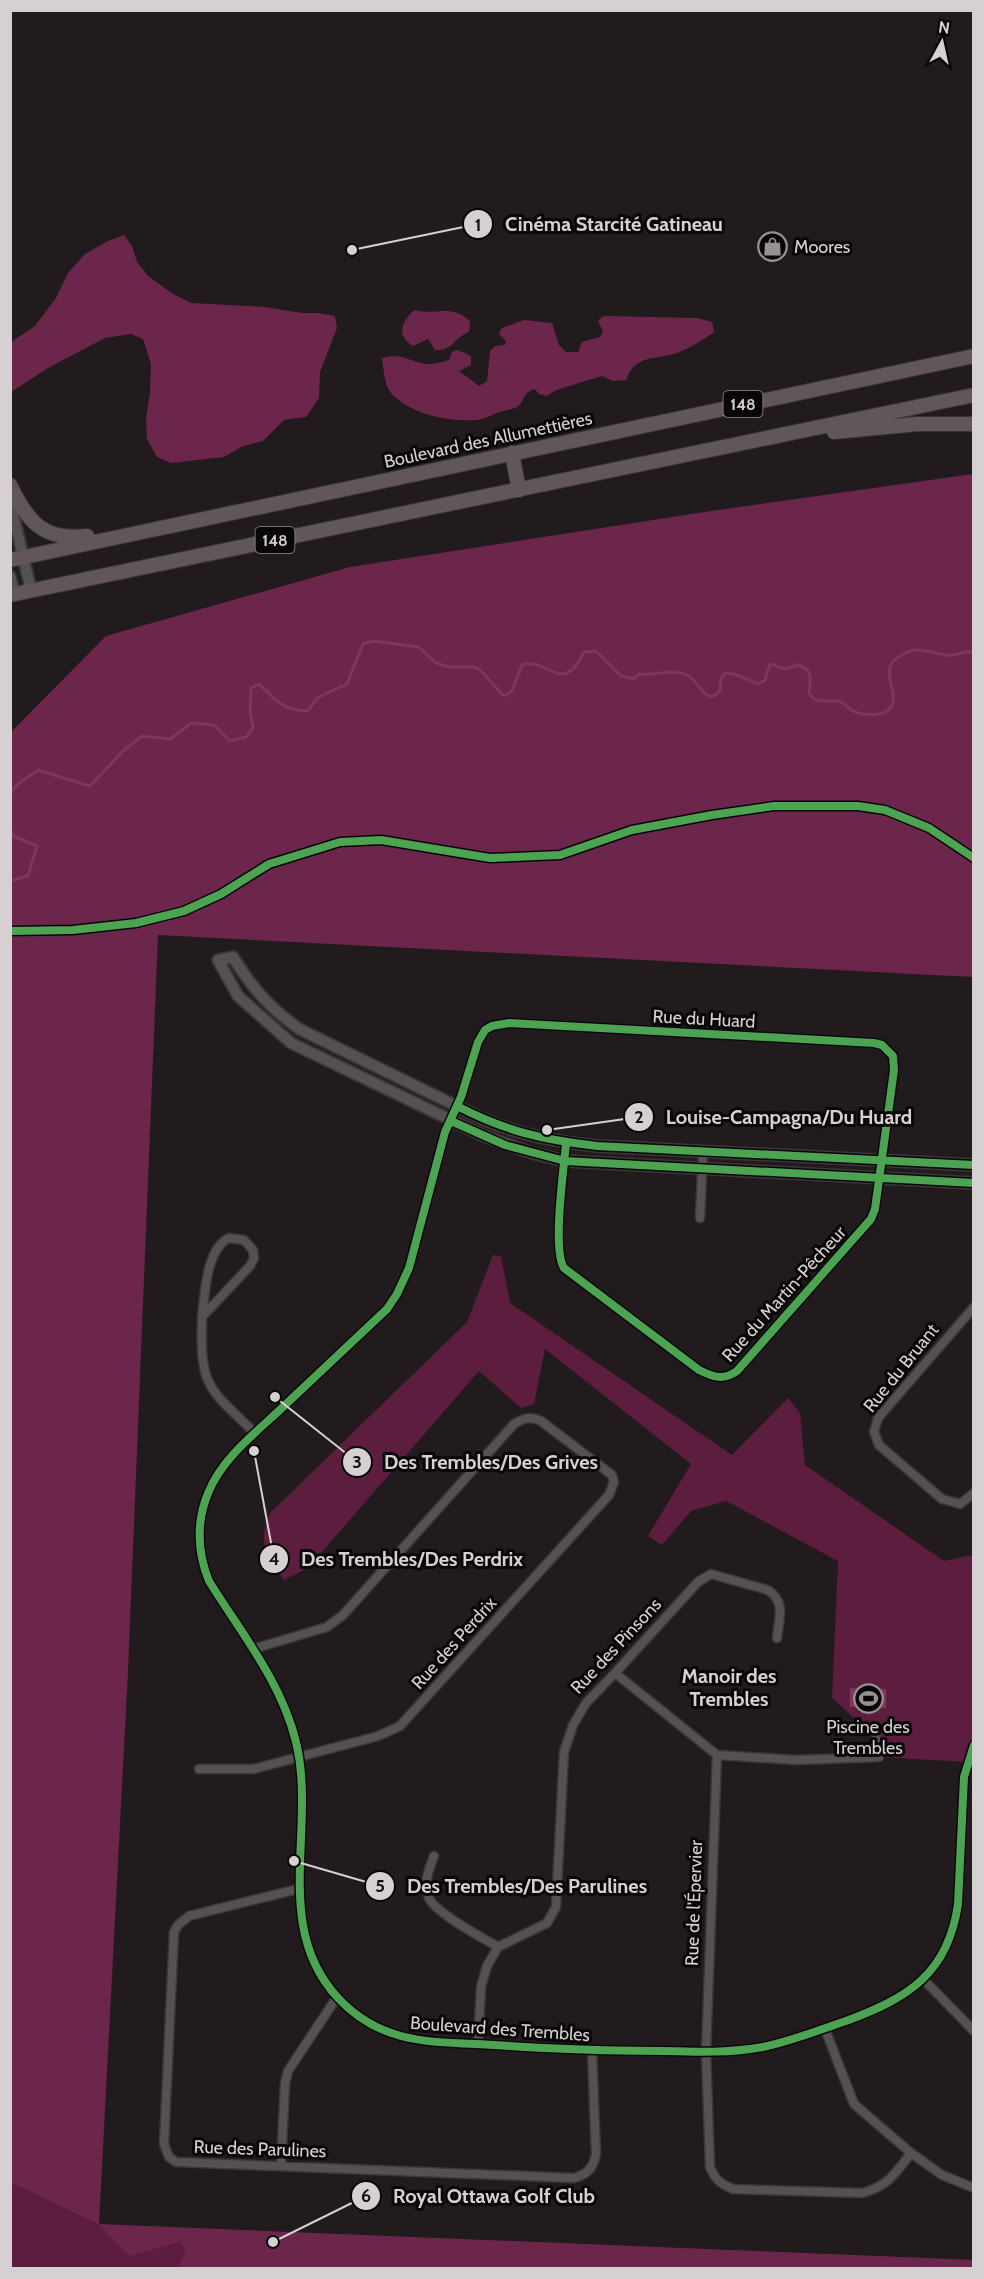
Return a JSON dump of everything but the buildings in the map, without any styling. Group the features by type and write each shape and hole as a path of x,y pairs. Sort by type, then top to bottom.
{"highway":[{"name":"Boulevard des Allumettières","path":"17,559 974,356"},
{"name":"148","path":"13,595 974,395"},
{"path":"610,471 831,432 917,424 974,424"},
{"path":"512,453 519,490"},
{"path":"10,485 31,520 37,526 55,535 71,537 160,527"}],"street":[{"path":"10,501 17,559 32,590"},
{"path":"10,576 13,595"},
{"path":"974,1165 597,1146 566,1143 513,1131 299,1029 251,986 233,957 218,960 238,996 291,1043 505,1145 565,1161 974,1183"},
{"name":"Rue du Huard","path":"457,1106 481,1035 492,1026 499,1024 873,1043 889,1050 895,1063 880,1161"},
{"name":"Boulevard des Trembles","path":"457,1106 445,1132 409,1268 398,1294 387,1309 255,1433 216,1477 204,1504 200,1531 201,1556 209,1581 263,1663 280,1696 299,1756 303,1774 304,1810 298,1889 301,1922 304,1936 317,1966 337,1997 369,2023 398,2036 434,2043 706,2052 762,2047 825,2029 888,2005 923,1980 942,1956 955,1923 958,1904 964,1777 974,1745"},
{"name":"Rue du Martin-Pêcheur","path":"566,1143 558,1244 560,1262 564,1268 699,1370 722,1378 736,1371 871,1219 875,1209 880,1161"},
{"path":"700,1218 703,1151"},
{"path":"202,1317 250,1266 254,1258 253,1250 244,1240 229,1238 217,1246 205,1290 202,1317 202,1363 209,1386 255,1433"},
{"name":"Rue du Bruant","path":"974,1307 878,1418 874,1432 879,1445 942,1499 960,1504 974,1492"},
{"name":"Rue des Perdrix","path":"253,1649 327,1627 343,1615 520,1420 533,1418 541,1421 612,1474 614,1482 609,1494 400,1726 378,1736 299,1756"},
{"name":"Rue des Pinsons","path":"498,1947 539,1929 553,1916 558,1899 564,1752 580,1710 698,1582 711,1574 768,1590 775,1595 780,1607 777,1638"},
{"path":"615,1673 717,1755 796,1760 879,1757 876,1738"},
{"name":"Rue de l'Épervier","path":"717,1755 706,2052 710,2168 715,2178 723,2185 733,2189 862,2193 878,2188 889,2181 910,2153"},
{"path":"199,1769 254,1769 299,1756"},
{"path":"434,1856 426,1883 429,1899 441,1912 498,1947 487,1966 481,1987 478,2044"},
{"name":"Rue des Parulines","path":"298,1889 189,1916 178,1925 173,1939 164,2144 169,2157 183,2163 574,2178 583,2175 594,2163 596,2154 592,2050"},
{"path":"923,1980 974,2031"},
{"path":"281,2165 285,2084 288,2071 337,1997"},
{"path":"825,2029 854,2104 910,2153 942,2175 974,2188"}],"shaded area":[{"path":"124,235 132,246 137,262 148,276 173,294 191,303 265,307 335,316 337,328 320,372 319,398 306,417 284,420 263,441 243,446 224,457 171,463 157,457 147,439 146,418 151,364 143,339 131,334 105,338 48,368 11,392 11,345 14,340 35,326 56,298 68,273 85,254"},
{"path":"414,310 456,313 470,321 469,332 441,350 435,350 428,339 413,346 404,338 402,329 403,324"},
{"path":"603,316 697,318 712,322 714,332 677,353 640,362 626,380 613,381 602,376 556,390 547,396 539,394 535,389 526,395 517,407 477,420 456,420 423,413 403,403 391,393 384,374 382,358 400,357 431,364 449,360 452,352 458,350 471,356 471,365 459,371 479,386 487,381 490,351 495,346 505,345 506,341 499,334 502,328 524,320 552,323 559,345 566,352 578,352 582,342 600,337 603,331 598,321"},
{"path":"973,474 973,977 158,935 128,1671 99,2224 973,2260 973,2268 178,2268 186,2250 179,2242 130,2256 99,2225 11,2184 11,732 106,636 350,567 711,511"},
{"path":"493,1255 501,1256 510,1303 732,1455 788,1398 800,1413 805,1465 944,1561 973,1555 973,1745 967,1762 879,1757 876,1738 832,1698 838,1561 726,1501 691,1511 662,1545 648,1536 691,1464 545,1349 534,1404 521,1408 479,1371 309,1567 284,1580 265,1549 264,1533 270,1513 467,1322"},
{"name":"Piscine des Trembles","path":"850,1688 886,1689 886,1708 850,1707"},
{"path":"11,2184 99,2225 974,2260 973,2268 11,2268"}],"waterway":[{"path":"10,793 19,783 38,770 90,786 123,751 142,736 170,739 191,723 214,725 230,741 246,737 253,728 250,710 251,688 259,684 286,706 307,711 319,697 347,684 363,644 373,641 419,647 436,663 449,667 474,667 480,670 504,696 512,691 522,665 540,666 562,674 569,672 584,652 596,651 621,676 634,679 639,674 675,672 687,675 712,697 720,691 721,679 725,673 734,674 758,684 765,680 770,664 785,669 797,665 806,669 810,675 809,692 812,697 819,701 841,702 855,712 870,715 884,713 892,705 894,698 889,675 890,668 894,661 902,655 915,650 951,655 967,651 974,652"},
{"path":"10,828 13,836 37,846 28,876 10,881"}],"cycle path":[{"path":"10,931 73,930 136,923 184,911 221,894 269,864 340,842 381,840 490,858 560,855 632,830 774,806 858,806 885,810 929,828 974,858"},
{"path":"566,1143 559,1227 559,1244 564,1268 699,1370 713,1376 727,1376 737,1371 871,1219 875,1209 894,1070 893,1056 882,1045 874,1043 509,1023 492,1026 485,1030 478,1042 461,1097 445,1132 409,1268 397,1294 387,1309 232,1456 215,1479 202,1513 200,1547 209,1581 259,1658 281,1698 296,1742 301,1775 302,1808 301,1908 306,1940 318,1970 338,1998 368,2023 401,2036 436,2042 559,2049 714,2052 763,2047 846,2021 888,2003 906,1992 935,1966 945,1949 953,1928 958,1904 964,1777 974,1745"},
{"path":"457,1106 492,1122 525,1133 559,1141 597,1146 974,1165"},
{"path":"451,1121 505,1145 565,1161 974,1183"}],"place":[{"name":"Moores","path":"773,247"},
{"name":"Cinéma Starcité Gatineau","path":"352,250"},
{"name":"Louise-Campagna/Du Huard","path":"547,1130"},
{"name":"Des Trembles/Des Grives","path":"275,1397"},
{"name":"Des Trembles/Des Perdrix","path":"254,1451"},
{"name":"Piscine des Trembles","path":"868,1698"},
{"name":"Des Trembles/Des Parulines","path":"294,1861"},
{"name":"Royal Ottawa Golf Club","path":"273,2242"}],"district":[{"name":"Manoir des Trembles","path":"729,1688"}]}
